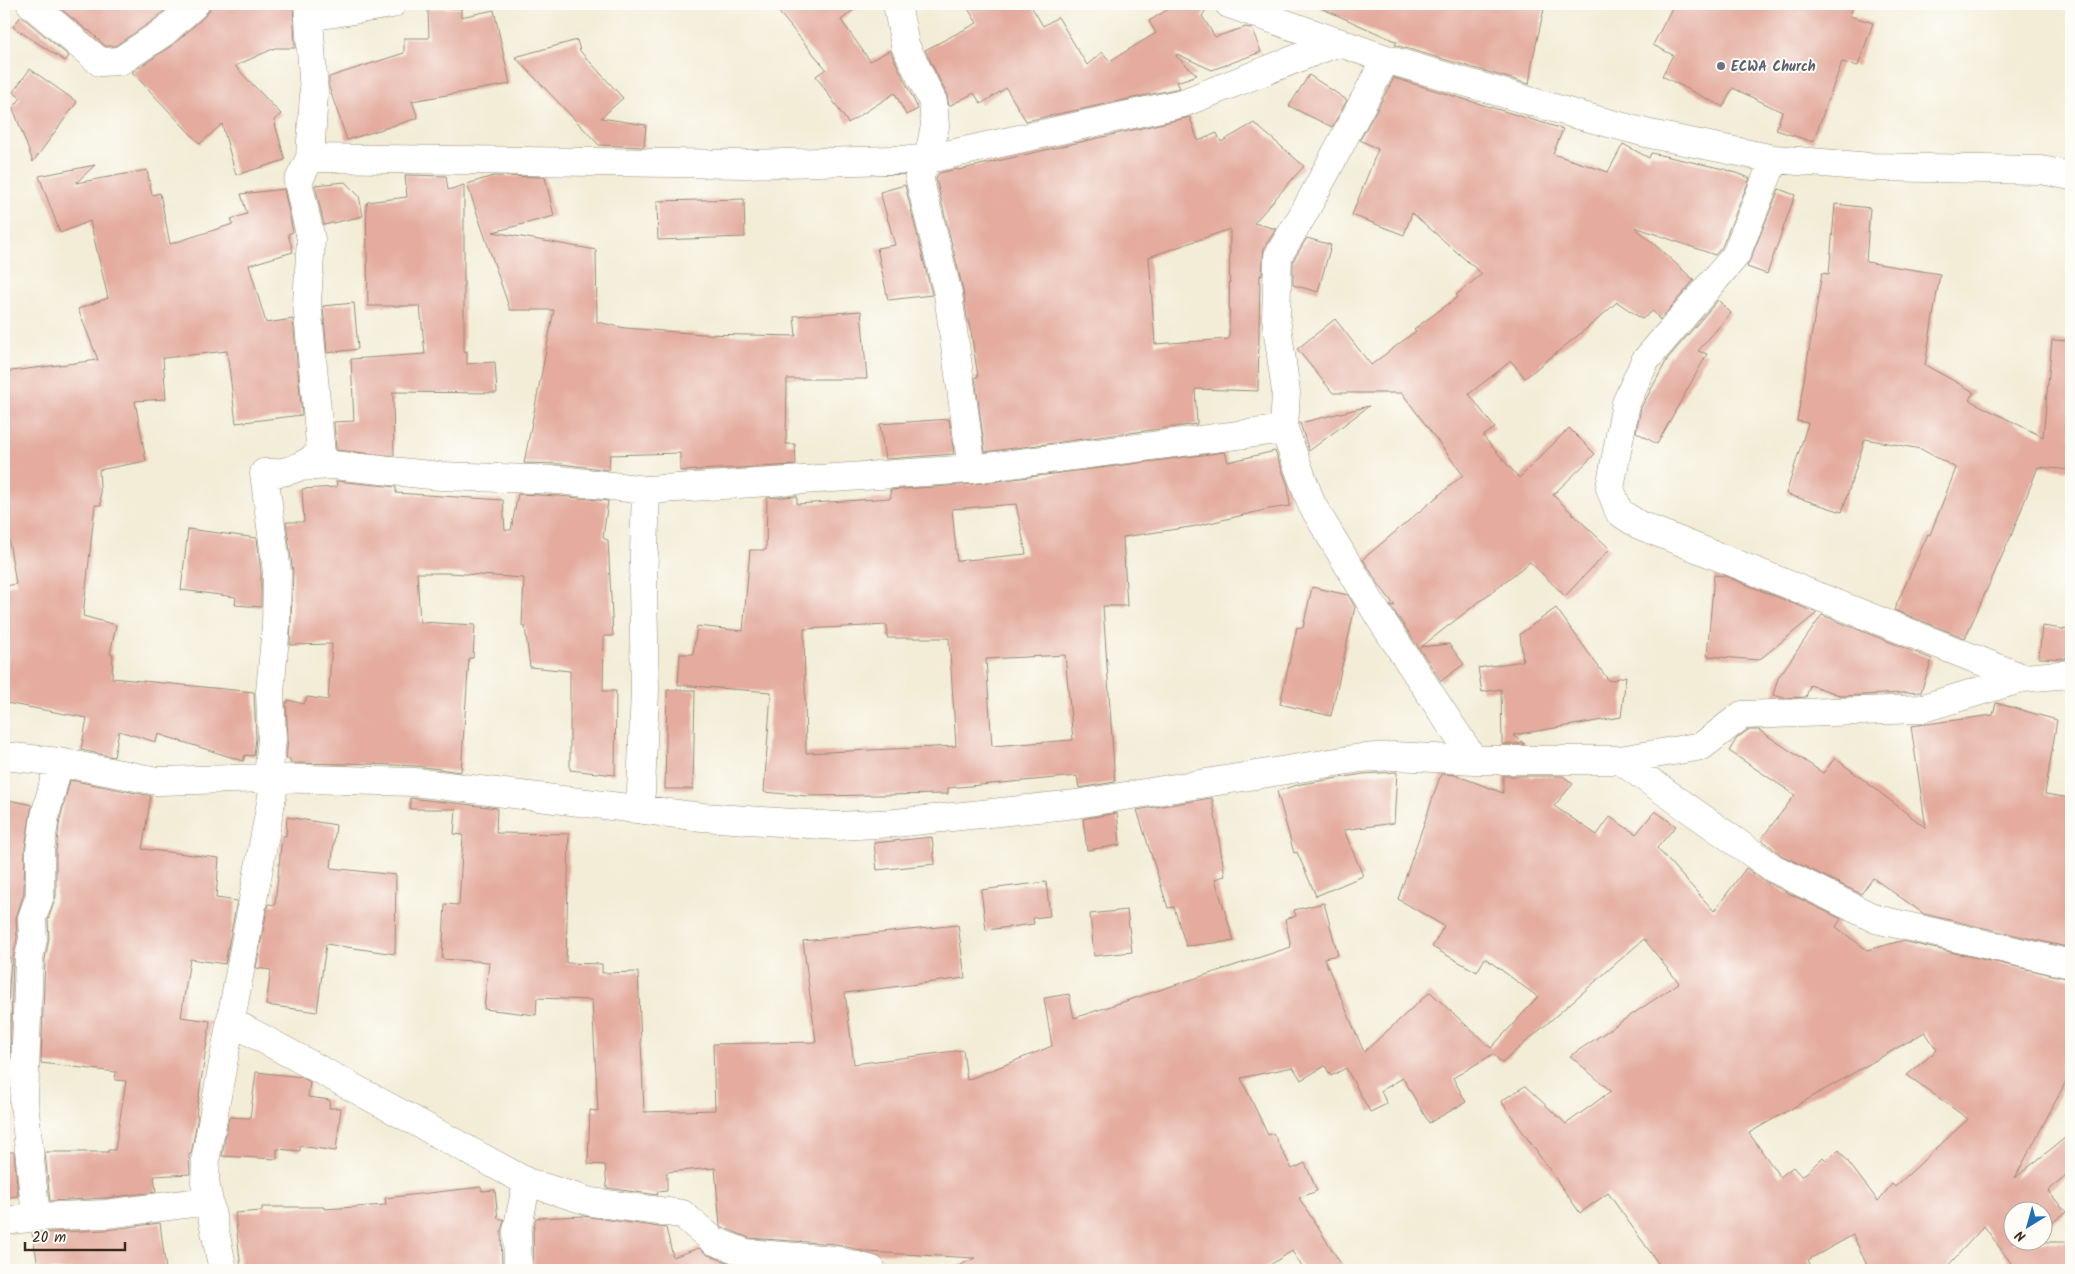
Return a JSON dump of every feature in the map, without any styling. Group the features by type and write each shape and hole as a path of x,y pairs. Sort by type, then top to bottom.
{"street":[{"path":"31,4 100,62 120,61 164,32 195,4"},
{"path":"223,1270 205,1182 206,1156 273,791 270,767 272,739 270,692 276,626 277,572 264,473 282,474 299,467 321,454 307,303 311,239 298,182 310,158 314,93 308,10 392,4"},
{"path":"897,4 905,45 933,102 935,126 928,158 918,177 948,294 972,469"},
{"path":"1229,4 1386,59 1650,134 1774,159 1871,166 2041,170 2071,176"},
{"path":"310,158 747,164 928,158 1182,103 1339,42"},
{"path":"1386,59 1304,213 1278,256 1276,318 1286,392 1284,429 1312,505 1380,618 1474,760"},
{"path":"1774,159 1736,255 1645,361 1626,403 1610,488 1620,512 1639,525 2023,678"},
{"path":"299,467 333,465 440,476 560,480 646,490 972,469 1284,429"},
{"path":"638,809 641,792 645,690 643,585 646,490"},
{"path":"4,756 59,762 157,781 272,778 414,782 702,817 838,826 895,823 1076,804 1361,758 1394,756 1474,760 1620,760 1702,746 1742,715 1920,709 2023,678 2071,674"},
{"path":"1620,760 1773,868 1876,919 2071,964"},
{"path":"36,1217 24,1102 29,958 33,939 32,918 40,896 40,850 45,816 59,762"},
{"path":"230,1021 527,1182 591,1202 682,1214 714,1241 746,1253 834,1260 872,1270"},
{"path":"518,1270 517,1231 527,1182"},
{"path":"4,1221 36,1217 106,1214 208,1201"}],"building":[{"path":"55,4 172,4 154,20 115,46 105,46 89,30"},
{"path":"210,4 293,4 295,48 275,48 235,66 281,114 274,120 285,160 236,175 222,124 200,144 132,72 174,44 205,16 210,9"},
{"path":"772,4 861,4 841,20 870,61 890,50 918,109 906,115 895,93 848,123 816,76 826,69"},
{"path":"965,4 1030,4 1043,26 1058,17 1087,65 1102,52 1110,61 1156,33 1149,21 1177,4 1194,4 1197,9 1210,4 1202,16 1215,37 1246,27 1252,29 1261,52 1212,70 1177,54 1176,56 1197,75 1177,82 1180,88 1026,121 1006,88 981,104 974,93 949,106 947,95 925,50 977,23"},
{"path":"1312,4 1543,4 1541,9 1544,9 1529,84 1395,45 1397,42"},
{"path":"1674,4 1854,4 1850,16 1873,23 1858,66 1842,62 1813,142 1776,130 1782,112 1733,88 1723,107 1662,76 1673,55 1653,45"},
{"path":"461,8 461,17 494,10 510,84 412,101 418,118 347,140 329,87 329,77 404,53 404,38 429,38 428,9"},
{"path":"21,16 69,56 65,61 13,27"},
{"path":"577,40 580,51 623,98 601,118 646,125 644,147 599,145 515,57"},
{"path":"30,69 77,102 33,162 13,108 21,98 13,92"},
{"path":"1309,75 1347,100 1332,127 1289,106"},
{"path":"1394,78 1563,129 1553,154 1608,172 1623,144 1649,158 1651,153 1724,169 1750,178 1722,247 1715,255 1635,227 1694,280 1660,320 1653,311 1642,319 1617,302 1525,378 1511,361 1469,394 1495,428 1483,436 1519,478 1569,428 1595,454 1553,495 1610,549 1565,596 1530,562 1421,647 1449,644 1464,664 1441,681 1390,605 1395,606 1363,559 1463,475 1402,393 1333,393 1297,349 1335,319 1371,365 1416,331 1414,329 1458,297 1456,295 1482,274 1412,213 1404,235 1352,215 1378,149 1360,140"},
{"path":"1190,117 1198,141 1217,133 1221,142 1254,123 1304,166 1254,223 1276,229 1264,248 1262,276 1260,275 1258,391 1195,389 1197,424 985,452 975,377 978,377 971,332 963,290 936,179 939,173","holes":["1230,229 1229,339 1155,344 1149,257"]},
{"path":"95,165 76,183 147,170 152,195 160,193 170,244 233,224 231,219 247,214 241,194 284,189 293,232 288,234 293,252 249,265 266,323 293,319 302,415 236,423 227,351 163,358 166,399 135,401 146,461 99,470 101,505 95,505 83,616 116,625 110,654 113,654 112,678 254,692 256,738 254,756 245,755 243,761 158,734 156,742 119,731 114,757 81,750 87,718 6,703 8,643 4,643 4,601 6,586 16,584 4,510 4,372 98,360 78,309 108,298 90,221 60,233 39,176"},
{"path":"405,175 446,176 448,190 464,185 464,352 467,351 467,364 495,362 497,393 393,392 394,456 336,450 334,422 354,421 351,359 425,354 420,306 368,306 366,203 368,205 367,202 407,197"},
{"path":"493,176 545,177 554,216 493,232 596,250 597,322 625,328 703,334 796,336 794,316 861,311 867,379 787,379 786,444 795,444 796,465 680,471 680,453 610,455 609,470 562,464 524,463 554,310 510,310 467,184"},
{"path":"345,182 359,196 363,216 324,225 315,185"},
{"path":"905,185 932,295 888,300 877,248 895,245 880,192"},
{"path":"1779,189 1795,195 1767,274 1747,267"},
{"path":"744,199 745,237 658,240 657,201"},
{"path":"1835,204 1870,208 1866,262 1940,274 1925,365 1974,392 1969,400 2043,437 2052,340 2071,341 2071,470 2038,467 2011,536 1965,638 1894,610 1928,534 1930,535 1956,468 1921,449 1865,439 1842,512 1786,494 1808,423 1797,421 1822,273 1829,274"},
{"path":"1307,238 1331,245 1318,292 1293,285 1293,261"},
{"path":"1718,300 1731,313 1698,351 1707,354 1657,444 1636,432 1641,408 1668,358"},
{"path":"354,303 358,349 327,353 323,306"},
{"path":"1369,406 1309,451 1300,423"},
{"path":"949,419 954,454 885,459 880,424"},
{"path":"1275,451 1288,486 1290,506 1197,526 1123,537 1127,606 1103,606 1115,782 1079,788 1077,776 948,788 948,794 807,796 764,792 771,692 678,685 680,654 693,654 697,626 743,631 750,550 766,550 767,498 797,496 797,504 891,498 890,490 974,484 1225,452 1228,462","holes":["1016,504 1026,554 957,561 952,509","887,625 887,638 949,638 956,746 806,753 804,629","1065,655 1073,740 992,746 986,659"]},
{"path":"336,481 396,487 396,493 503,500 505,530 511,530 518,494 608,501 603,538 608,540 613,636 604,636 603,691 616,691 615,775 570,770 570,671 530,667 525,626 522,626 524,578 450,573 417,573 420,622 475,625 473,658 469,658 461,772 416,766 290,763 290,759 286,759 288,738 286,702 288,703 288,700 304,704 307,697 328,700 332,644 290,645 293,572 286,522 304,522 302,489 337,487"},
{"path":"188,529 257,538 261,573 261,607 235,605 236,597 181,590"},
{"path":"1714,575 1725,576 1817,613 1759,660 1707,656"},
{"path":"1312,587 1348,595 1355,607 1331,716 1280,704 1297,627 1303,628"},
{"path":"1556,608 1609,681 1626,676 1621,717 1513,735 1525,744 1502,744 1501,689 1482,692 1478,668 1523,661 1520,634"},
{"path":"1822,615 1932,659 1921,692 1843,696 1810,685 1806,697 1784,698 1773,695 1778,678"},
{"path":"2042,626 2069,630 2066,659 2039,658"},
{"path":"667,690 695,690 693,789 665,789"},
{"path":"1996,703 2057,720 2045,794 2070,798 2068,815 2071,815 2071,948 1924,914 1873,878 1861,894 1781,855 1761,839 1795,795 1729,751 1737,738 1748,730 1759,730 1823,773 1835,758 1926,828 1911,726 1993,715"},
{"path":"1397,772 1394,823 1344,830 1363,876 1316,896 1297,852 1294,853 1277,791 1301,784 1363,774"},
{"path":"1441,774 1455,775 1503,793 1503,776 1563,776 1573,784 1554,806 1597,835 1610,817 1636,834 1655,811 1676,826 1657,848 1714,911 1746,868 1766,882 1841,919 1836,927 1867,950 1901,941 2071,979 2071,1072 2015,1178 2071,1133 2071,1172 2048,1191 2066,1212 2052,1223 2052,1202 2002,1202 2002,1251 1984,1226 1944,1270 1869,1270 1853,1235 1808,1260 1813,1270 1663,1270 1608,1193 1580,1213 1501,1101 1525,1086 1566,1124 1611,1091 1570,1056 1679,983 1644,939 1502,1063 1493,1054 1453,1078 1466,1102 1429,1123 1403,1078 1381,1091 1387,1104 1370,1112 1346,1068 1331,1076 1325,1066 1301,1080 1293,1067 1241,1078 1268,1135 1273,1133 1292,1169 1305,1163 1317,1191 1299,1198 1345,1270 1304,1270 1292,1251 1262,1270 950,1270 975,1258 866,1252 836,1244 749,1238 720,1226 715,1168 667,1172 667,1191 657,1192 658,1195 607,1188 605,1165 588,1164 590,1110 598,1111 592,1000 537,998 536,1015 484,1009 489,962 442,959 445,904 459,905 463,835 454,834 456,809 410,809 410,798 497,808 496,833 569,834 566,963 602,964 602,973 638,972 644,1112 715,1110 713,1044 816,1042 803,941 958,925 965,978 845,993 854,1064 963,1050 967,1080 1052,1046 1044,998 1069,994 1074,1018 1291,947 1285,919 1296,916 1294,910 1324,903 1338,955 1324,958 1364,1052 1430,992 1491,1048 1538,997 1485,958 1477,972 1432,947 1444,926 1398,899","holes":["1925,1032 1937,1050 1907,1075 1968,1119 1895,1187 1892,1184 1878,1201 1839,1150 1826,1160 1823,1157 1802,1177 1793,1167 1780,1177 1749,1133"]},
{"path":"70,780 151,796 142,849 219,858 216,898 237,901 225,964 190,959 181,1017 210,1021 196,1115 198,1115 191,1154 189,1154 190,1174 154,1176 156,1192 105,1198 50,1201 45,1152 108,1152 108,1150 115,1150 126,1081 115,1080 116,1072 41,1063 45,960 49,938 48,920 56,896 56,851 60,819"},
{"path":"1212,798 1225,876 1215,879 1234,941 1186,946 1174,907 1168,908 1137,810"},
{"path":"4,799 32,805 25,848 24,893 16,918 17,938 13,957 10,1060 4,1059 11,958 4,957"},
{"path":"1117,813 1120,845 1087,850 1083,819"},
{"path":"287,817 336,825 331,868 396,875 395,954 326,944 317,1012 266,1005 271,970 256,968 268,904 275,905 282,836 286,836"},
{"path":"932,837 935,864 877,870 874,843"},
{"path":"1046,882 1050,916 1033,918 1034,924 986,930 981,890"},
{"path":"1127,910 1132,952 1094,956 1090,914"},
{"path":"256,1072 301,1077 310,1082 308,1097 330,1100 329,1108 341,1108 336,1151 300,1146 300,1151 277,1149 277,1159 222,1156 229,1117 250,1118"},
{"path":"4,1152 14,1152 18,1196 4,1198"},
{"path":"481,1187 482,1191 495,1190 498,1219 504,1219 501,1231 502,1270 241,1270 235,1213 262,1211 262,1207 324,1207 324,1209 386,1205 385,1198"},
{"path":"583,1216 666,1228 673,1257 699,1248 708,1255 732,1264 734,1270 534,1270 533,1232 536,1218"},
{"path":"160,1223 166,1270 39,1270 32,1233 107,1230"},
{"path":"2052,1242 2071,1242 2071,1270 2016,1270 2003,1252 2052,1252"}],"place":[{"name":"ECWA Church","path":"1721,66"}]}
